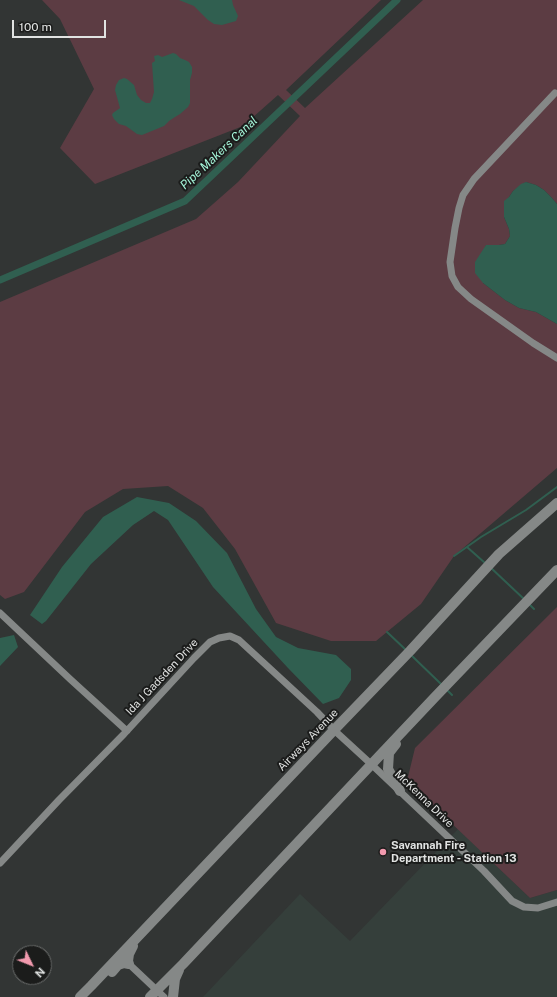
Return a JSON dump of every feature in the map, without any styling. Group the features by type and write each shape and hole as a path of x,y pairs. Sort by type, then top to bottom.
{"main road":[{"name":"Airways Avenue","path":"80,997 408,653 499,554 557,503"},
{"path":"153,993 183,964 419,713 557,570"},
{"path":"400,791 388,769 389,753 419,713"},
{"path":"91,986 105,979 118,965 124,963 130,964 128,961 129,954 136,939"},
{"path":"173,997 175,979 183,964"}],"street":[{"path":"555,93 474,179 463,195 455,228 450,262 452,276 458,287 471,299 533,343 557,358"},
{"path":"0,613 127,731"},
{"name":"Ida J Gadsden Drive","path":"0,863 127,731 194,658 210,642 218,638 230,636 239,640 371,764"},
{"name":"McKenna Drive","path":"371,764 484,871 512,901 524,908 538,908 557,902"},
{"path":"130,964 153,993 164,997"}],"shaded area":[{"path":"42,0 381,0 286,90 305,108 423,0 557,0 557,204 544,190 536,185 526,182 513,191 509,197 504,217 510,236 505,244 486,245 483,283 505,300 519,308 536,312 557,324 557,468 454,556 421,604 376,641 331,641 276,623 235,549 203,508 168,486 123,489 85,512 24,592 5,599 0,595 0,302 196,219 238,182 300,116 278,95 243,126 95,184 60,148 94,89 60,19"},
{"path":"179,0 232,0 238,16 236,21 222,25 214,24 194,6"},
{"path":"173,53 189,62 192,67 190,80 190,103 188,107 164,126 142,135 137,134 126,126 119,124 112,115 120,108 115,90 119,80 124,78 127,79 134,85 137,95 141,100 146,103 150,103 154,92 152,63 155,61 154,56 158,55 162,57"},
{"path":"526,182 536,185 544,190 557,204 557,324 536,312 519,308 505,300 483,283 475,273 475,262 486,245 505,244 510,236 504,217 504,201 521,184"},
{"path":"137,497 169,503 196,521 227,553 256,609 276,637 298,648 336,655 351,669 351,680 339,698 323,704 213,587 168,520 154,511 133,525 91,564 46,621 42,624 30,615 62,567 103,517"},
{"path":"557,607 557,890 530,898 407,781 415,748"},
{"path":"14,635 18,647 0,666 0,638"},
{"path":"458,829 530,898 557,890 557,997 203,997 300,894 350,941"}],"waterway":[{"name":"Pipe Makers Canal","path":"0,280 185,201 397,0"},
{"path":"454,556 481,537 526,510 557,487"},
{"path":"467,547 485,563"},
{"path":"490,567 525,600"},
{"path":"529,604 534,609"},
{"path":"387,632 407,651"},
{"path":"411,655 441,684"},
{"path":"446,689 452,695"}],"place":[{"name":"Savannah Fire Department - Station 13","path":"383,852"}]}
